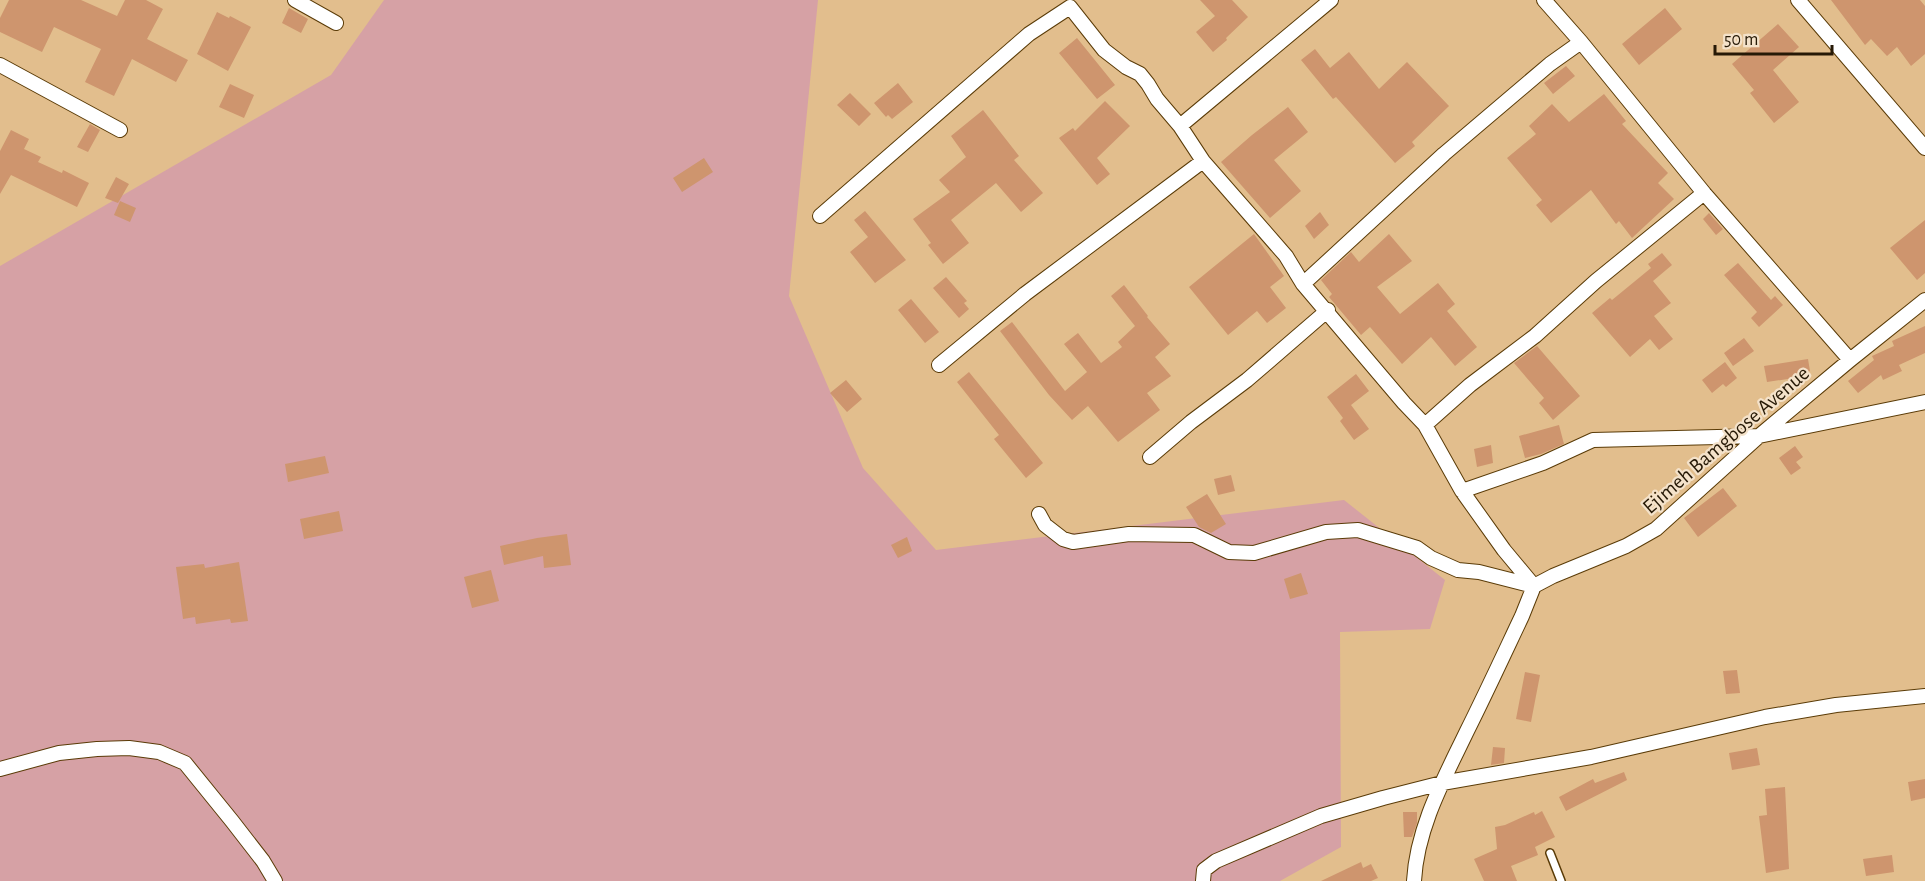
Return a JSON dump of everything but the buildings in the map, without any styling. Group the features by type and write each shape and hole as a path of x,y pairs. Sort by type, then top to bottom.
{"street":[{"path":"295,0 336,23"},
{"path":"1180,126 1331,0"},
{"path":"1544,0 1704,193 1850,360"},
{"path":"1798,0 1925,148"},
{"path":"820,216 1067,3 1104,50 1126,68 1140,74 1156,99 1180,126 1203,161 1286,256 1304,284 1425,425 1462,490 1504,550 1534,586"},
{"path":"1304,284 1444,154 1550,64 1581,42"},
{"path":"0,65 120,130"},
{"path":"939,365 1025,294 1203,161"},
{"path":"1425,425 1470,385 1535,336 1596,281 1704,193"},
{"name":"Ejimeh Bamgbose Avenue","path":"1534,586 1626,546 1656,529 1760,436 1925,300"},
{"path":"1150,457 1191,422 1247,380 1328,310"},
{"path":"1462,490 1543,463 1593,440 1760,436 1925,402"},
{"path":"1039,514 1054,532 1063,539 1073,542 1129,534 1194,535 1228,552 1254,553 1326,532 1358,530 1417,548 1431,558 1458,570 1479,572 1534,586"},
{"path":"1414,881 1415,862 1424,829 1442,783 1522,616 1534,586"},
{"path":"1203,881 1204,870 1216,861 1321,816 1383,798 1442,783 1591,757 1765,717 1836,705 1925,696"},
{"path":"3,771 20,762 59,753 129,748 159,752 185,763 263,861 275,881"}],"lane":[{"path":"1550,853 1561,881"}],"shaded area":[{"path":"384,0 818,0 789,296 863,468 936,550 1344,500 1445,580 1430,629 1340,632 1341,847 1280,881 0,881 0,266 331,75"}]}
